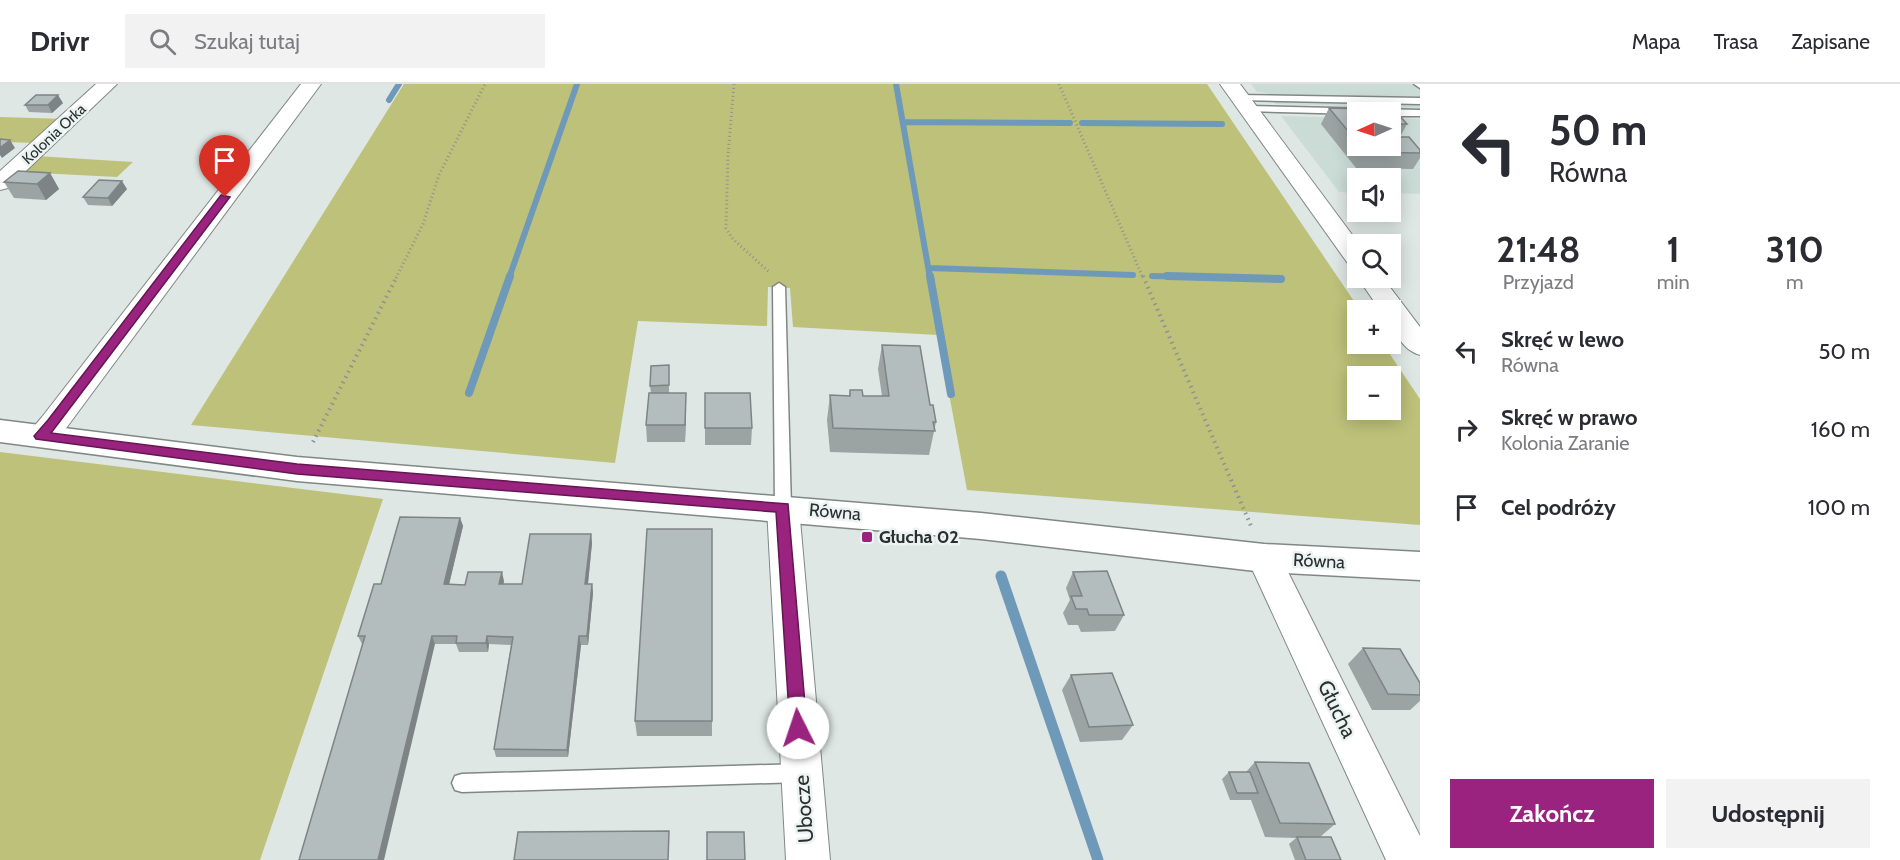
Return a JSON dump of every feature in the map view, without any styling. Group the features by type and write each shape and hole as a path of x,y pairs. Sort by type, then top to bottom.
{"street":[{"name":"Kolonia Orka","path":"0,183 107,84"},
{"path":"40,436 53,424 311,84"},
{"path":"1239,96 1347,245"},
{"path":"1377,288 1420,346"},
{"name":"Równa","path":"0,431 297,469 981,526 1264,558 1420,566"},
{"name":"Ubocze","path":"783,508 808,860"},
{"name":"Głucha","path":"1264,558 1410,860"}],"lane":[{"path":"1239,96 1420,102"},
{"path":"1239,96 1347,108"},
{"path":"1401,113 1420,114"},
{"path":"780,287 783,508"},
{"path":"462,783 801,773"}],"path":[{"path":"316,436 423,224 439,175 485,84"},
{"path":"734,84 728,155 726,228 732,238 776,279 780,287"},
{"path":"1059,84 1244,511"}],"shaded area":[{"path":"1251,84 1420,84 1420,108 1401,107 1401,102 1347,102 1347,106 1275,104 1267,93 1257,92"},
{"path":"1281,116 1347,118 1347,156 1401,156 1401,118 1420,119 1420,194 1401,193 1401,168 1347,168 1347,192 1339,192"}],"green space":[{"path":"404,84 1207,84 1353,300 1347,300 1347,354 1390,354 1398,366 1347,366 1347,420 1401,420 1401,371 1420,399 1420,525 967,490 938,335 793,327 790,288 768,287 767,326 638,321 615,463 191,425"},
{"path":"0,117 66,119 39,143 0,142"},
{"path":"36,156 133,162 117,177 19,172"},
{"path":"0,452 383,499 260,860 0,860"}],"building":[{"path":"36,95 58,95 48,105 25,105"},
{"path":"1329,108 1347,109 1347,130"},
{"path":"1401,137 1409,137 1420,153 1401,153"},
{"path":"0,139 10,140 0,148"},
{"path":"18,171 50,173 37,184 4,182"},
{"path":"99,180 122,181 108,198 83,197"},
{"path":"882,345 920,346 930,405 933,405 936,422 933,422 935,431 833,428 830,395 850,396 850,390 862,390 863,396 889,396"},
{"path":"669,365 669,385 650,386 651,366"},
{"path":"649,393 686,393 685,425 646,425"},
{"path":"705,393 750,393 752,428 705,428"},
{"path":"400,517 460,518 444,584 465,585 468,572 502,572 499,584 522,584 530,534 591,534 585,584 592,584 587,636 579,636 567,750 494,749 513,637 487,636 486,643 456,643 457,636 432,636 378,860 299,860 365,636 358,636 374,584 381,584"},
{"path":"647,529 712,529 712,721 635,721"},
{"path":"1107,571 1124,615 1089,615 1087,609 1076,609 1071,596 1082,596 1073,572"},
{"path":"1363,648 1400,649 1420,683 1420,695 1388,694"},
{"path":"1112,673 1133,725 1089,727 1071,675"},
{"path":"1255,762 1309,763 1335,824 1280,823"},
{"path":"1229,772 1250,772 1258,793 1237,793"},
{"path":"669,831 668,860 514,860 518,832"},
{"path":"707,832 744,832 745,860 707,860"},
{"path":"1297,837 1331,837 1341,860 1306,860"}],"waterway":[{"path":"389,100 399,84"},
{"path":"509,278 577,84"},
{"path":"896,84 930,278"},
{"path":"903,122 1070,123"},
{"path":"1082,123 1222,124"},
{"path":"929,268 1133,275"},
{"path":"469,393 510,276"},
{"path":"930,276 951,394"},
{"path":"1152,276 1231,278"},
{"path":"1167,276 1281,279"},
{"path":"1001,576 1098,860"}],"place":[{"name":"Głucha 02","path":"867,537"}],"route":[{"path":"225,197 53,424 40,436 297,469 783,508 798,728"}]}
